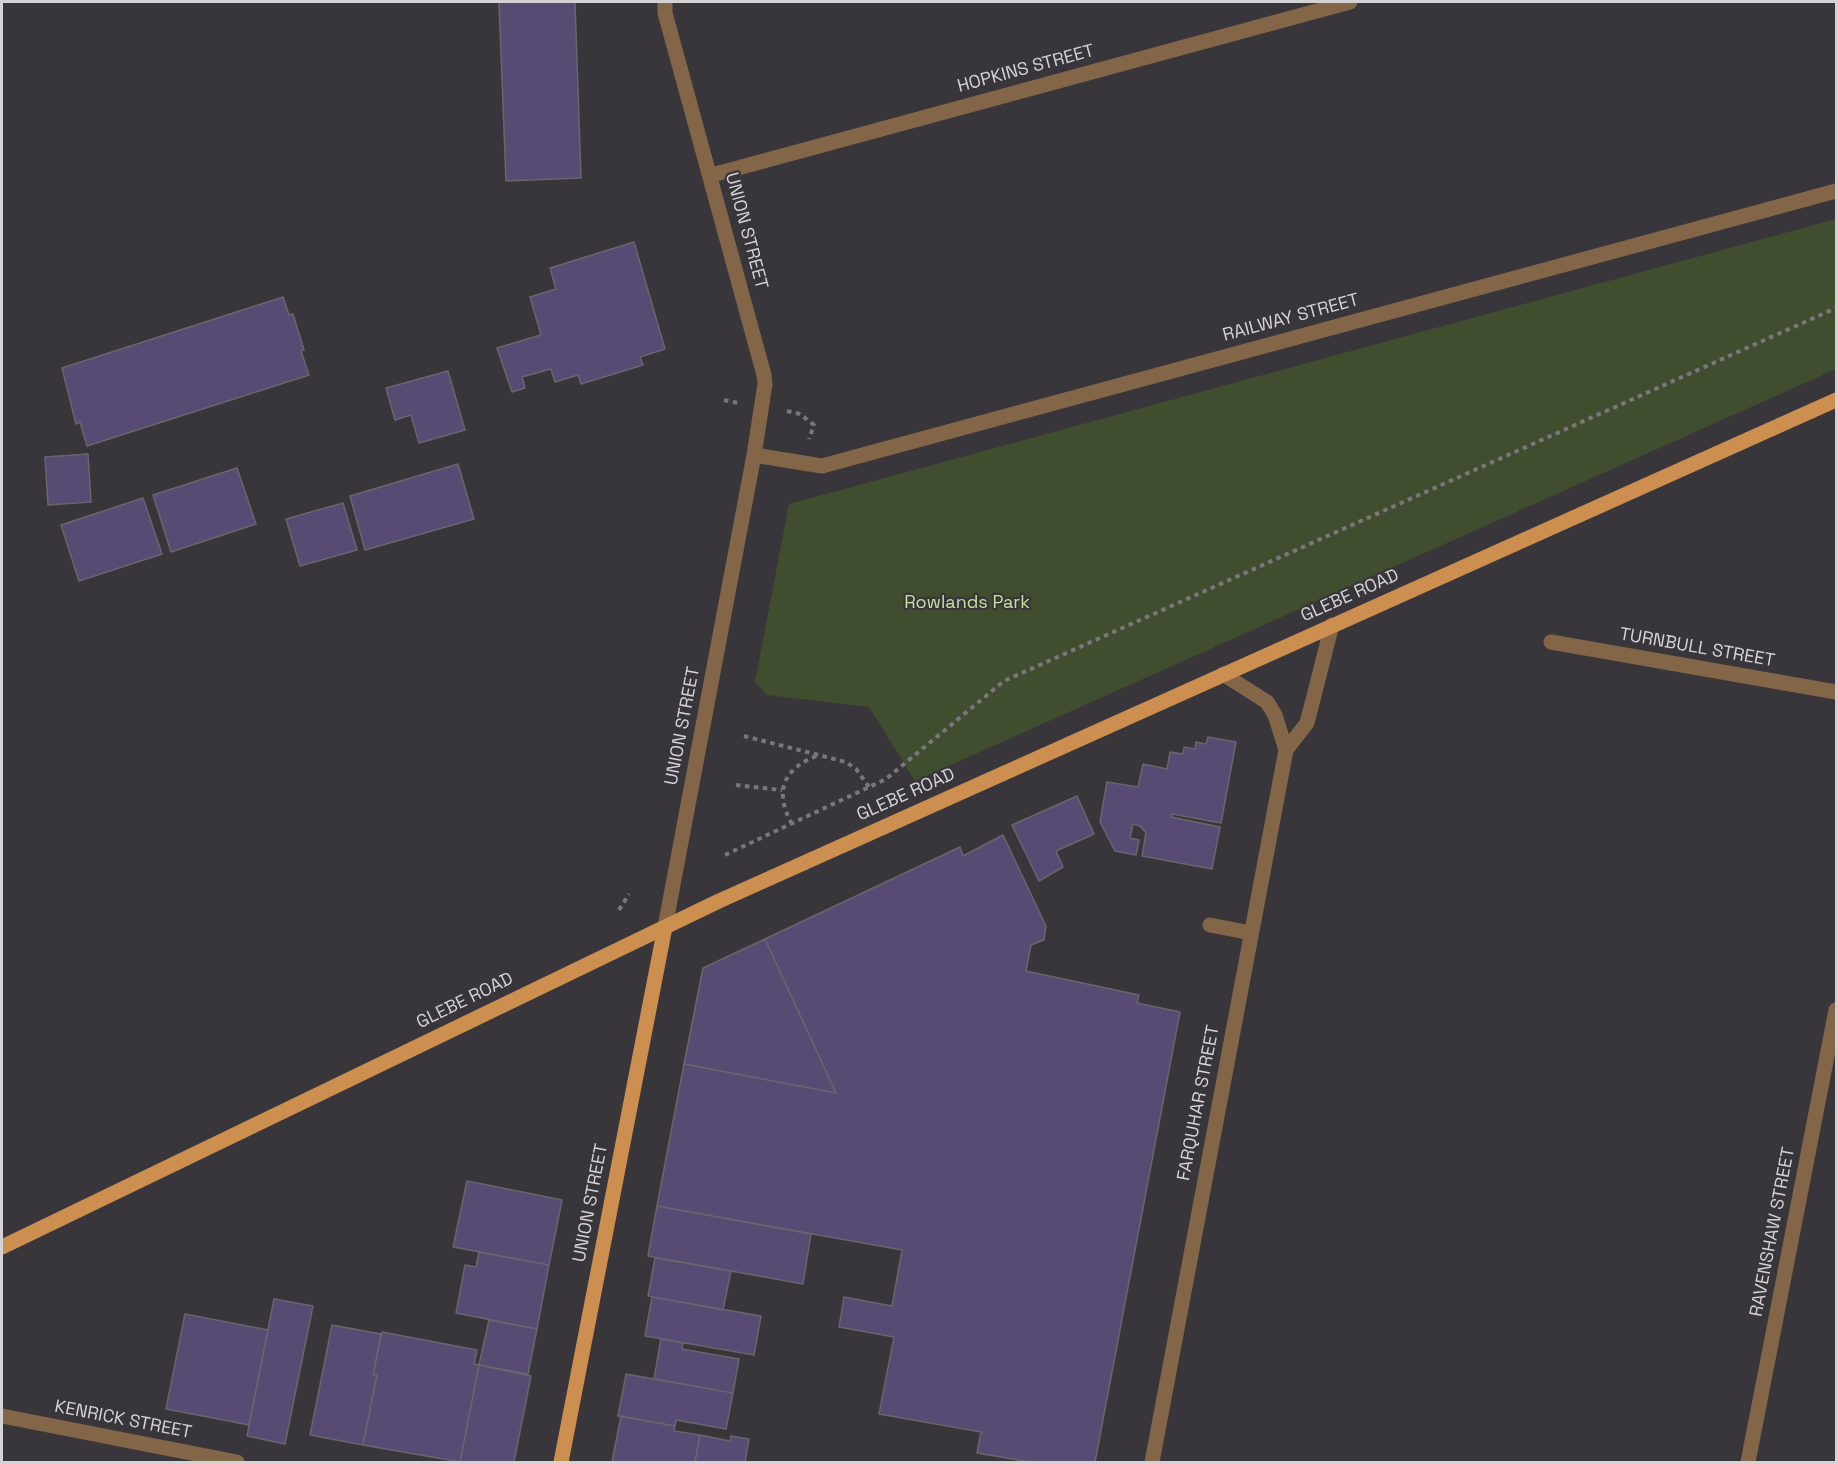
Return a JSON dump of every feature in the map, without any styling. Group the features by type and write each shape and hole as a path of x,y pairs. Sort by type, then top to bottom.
{"main road":[{"name":"GLEBE ROAD","path":"2,1247 665,927 1836,400"},
{"name":"UNION STREET","path":"561,1462 665,927"}],"street":[{"name":"HOPKINS STREET","path":"712,175 1350,2"},
{"name":"UNION STREET","path":"665,927 754,455 765,384 668,5"},
{"name":"RAILWAY STREET","path":"754,455 822,466 1836,191"},
{"name":"FARQUHAR STREET","path":"1152,1462 1286,750 1307,723 1332,625"},
{"name":"TURNBULL STREET","path":"1551,642 1836,692"},
{"name":"FARQUHAR STREET","path":"1223,674 1267,702 1275,715 1286,750"},
{"path":"1210,925 1251,933"},
{"name":"RAVENSHAW STREET","path":"1748,1462 1836,1010"},
{"name":"KENRICK STREET","path":"2,1416 237,1462"}],"path":[{"path":"725,855 886,779 1004,681 1836,308"},
{"path":"724,400 741,403"},
{"path":"787,411 800,414 814,425 809,439"},
{"path":"744,736 846,762 856,769 869,788"},
{"path":"792,824 785,811 782,790 793,769 805,760 820,754"},
{"path":"736,785 782,790"},
{"path":"620,910 630,894"}],"green space":[{"name":"Rowlands Park","path":"1836,219 1836,369 915,781 869,707 767,695 755,682 789,504"}],"building":[{"path":"499,2 575,2 581,178 506,181"},
{"path":"634,242 665,349 640,357 643,365 581,384 578,375 555,382 551,369 522,377 525,388 512,392 497,348 541,335 530,297 556,289 550,268"},
{"path":"283,297 289,315 293,314 309,375 87,446 80,422 76,424 62,368"},
{"path":"448,371 465,430 419,443 411,415 395,420 386,388"},
{"path":"88,454 91,502 48,505 45,457"},
{"path":"458,464 474,519 365,550 350,496"},
{"path":"237,468 256,524 171,552 153,495"},
{"path":"143,498 162,554 79,581 61,525"},
{"path":"343,503 357,550 300,566 286,519"},
{"path":"1208,737 1236,742 1221,823 1172,814 1171,817 1220,827 1212,869 1142,856 1146,833 1140,826 1133,824 1130,838 1139,840 1136,855 1115,851 1100,822 1107,782 1138,787 1143,764 1167,769 1170,752 1183,754 1184,747 1195,749 1196,742 1206,744"},
{"path":"1077,796 1094,834 1056,851 1063,867 1039,881 1012,825"},
{"path":"1003,835 1046,926 1044,940 1031,945 1026,971 1139,995 1137,1003 1180,1012 1095,1462 1030,1462 977,1453 981,1432 879,1414 894,1337 839,1327 844,1297 892,1306 902,1250 657,1206 684,1064 836,1093 765,939 960,847 963,856"},
{"path":"765,939 836,1093 684,1064 703,968"},
{"path":"467,1181 562,1200 549,1265 453,1247"},
{"path":"657,1206 811,1234 803,1284 648,1256"},
{"path":"479,1252 549,1265 537,1329 456,1313 465,1265 476,1267"},
{"path":"655,1258 731,1271 723,1310 648,1296"},
{"path":"652,1297 761,1316 754,1355 645,1336"},
{"path":"274,1299 313,1306 285,1444 247,1436"},
{"path":"185,1314 268,1330 249,1425 166,1409"},
{"path":"489,1320 537,1329 528,1374 479,1365"},
{"path":"332,1325 381,1334 373,1375 377,1375 363,1445 310,1435"},
{"path":"382,1332 477,1350 474,1364 479,1365 460,1462 363,1445 377,1375 373,1375"},
{"path":"661,1339 683,1343 682,1349 739,1359 733,1393 654,1379"},
{"path":"479,1365 531,1376 514,1462 460,1462"},
{"path":"626,1374 733,1393 726,1429 676,1420 675,1426 618,1416"},
{"path":"621,1416 675,1426 674,1431 700,1435 695,1462 612,1462"},
{"path":"700,1435 730,1441 731,1436 749,1439 745,1462 695,1462"}]}
